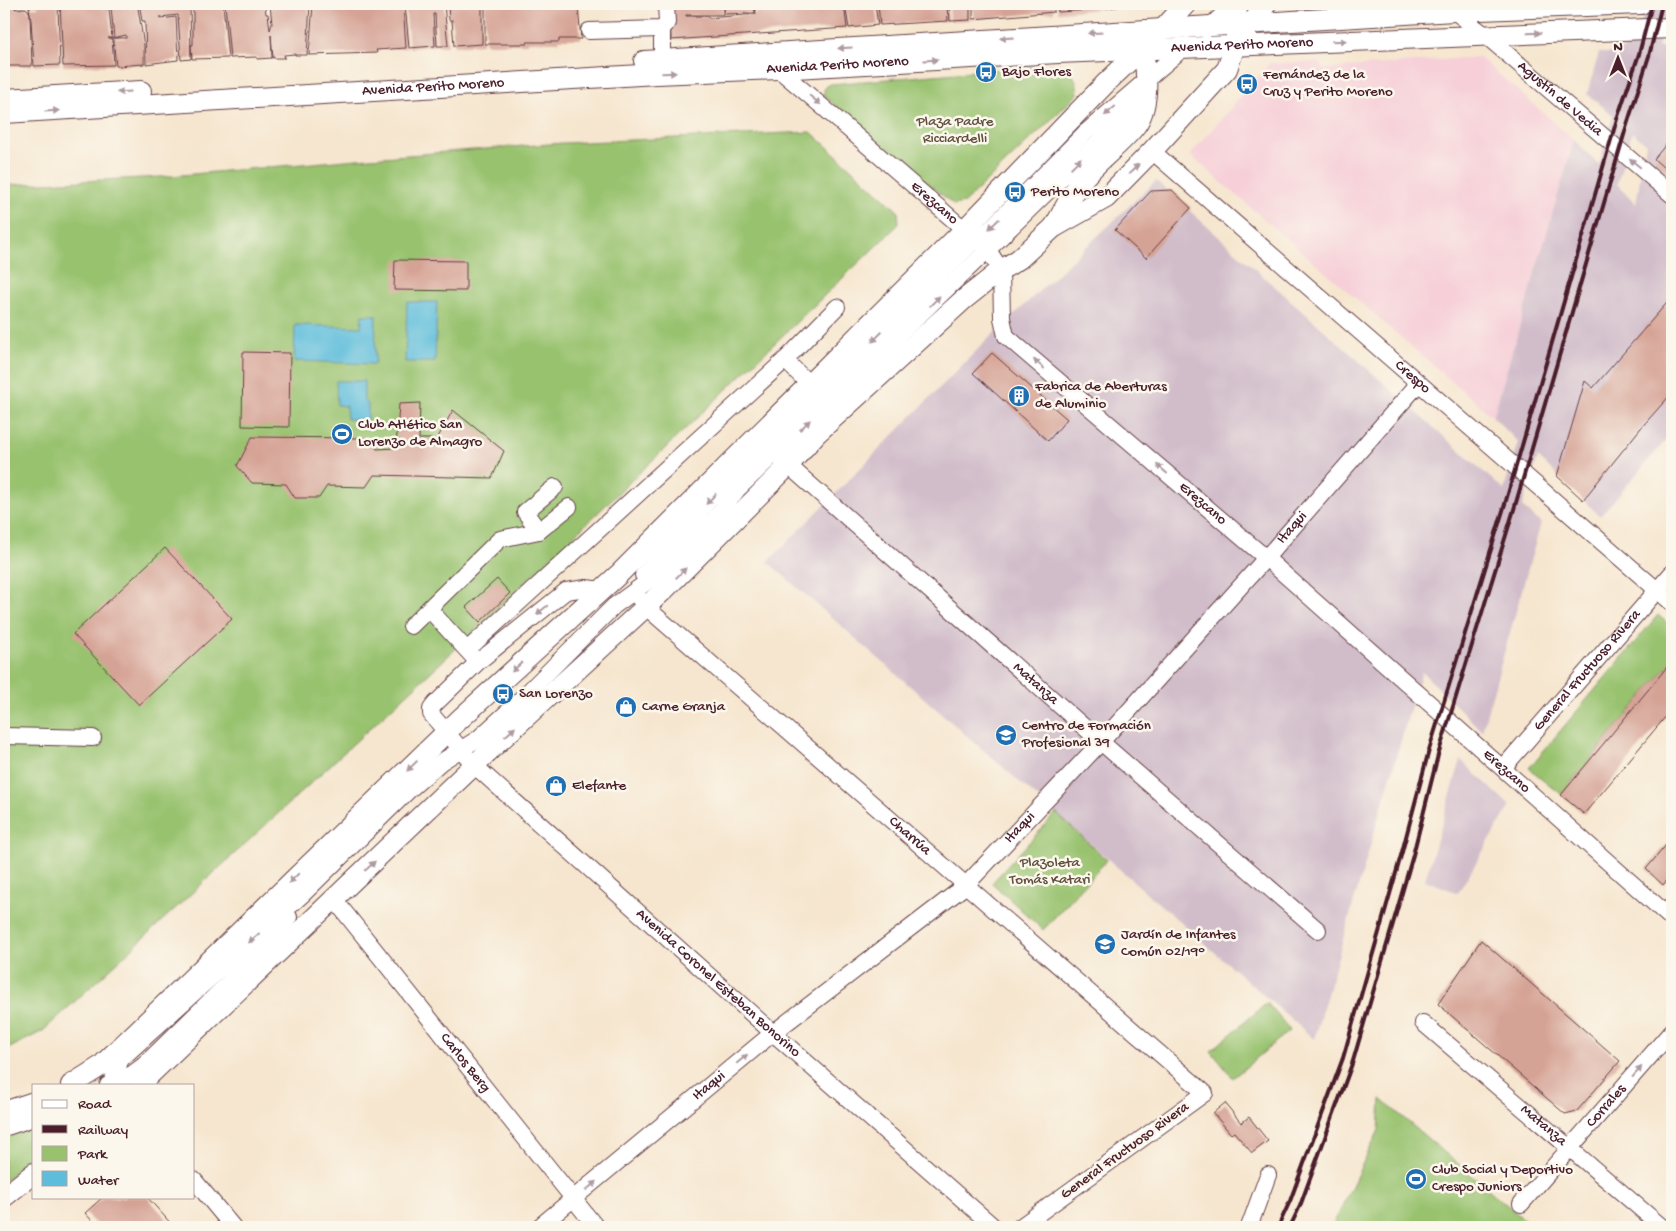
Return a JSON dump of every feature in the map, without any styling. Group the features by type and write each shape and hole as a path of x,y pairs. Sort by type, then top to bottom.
{"main road":[{"path":"141,1076 334,899 475,766 640,600 772,450 809,384 976,239 1106,82 1138,40 1162,30 1186,4"},
{"path":"1235,4 1244,24"},
{"path":"77,1084 109,1079 460,719 618,575 772,450 817,433 962,301 1001,270 1019,259 1053,228 1106,198 1227,69 1244,24 1266,4"},
{"name":"Avenida Perito Moreno","path":"1162,30 1450,8 1641,4"},
{"name":"Avenida Perito Moreno","path":"4,99 1056,35 1138,40 1186,46 1236,46 1672,28"},
{"path":"1053,228 1082,180 1136,124 1144,107 1147,79 1138,40"},
{"name":"Avenida Perito Moreno","path":"4,114 657,74 778,69 1138,40"},
{"path":"4,1112 32,1103"},
{"path":"4,1197 32,1175"}],"street":[{"path":"662,60 662,29 667,23 666,4"},
{"path":"640,600 644,572 686,530 709,500 772,450 976,239 990,229 1086,132 1235,4"},
{"name":"Agustín de Vedia","path":"1450,8 1485,35 1672,195"},
{"path":"589,31 662,29"},
{"name":"Erezcano","path":"778,69 976,239 1001,270 1002,318 1006,336 1266,558 1672,919"},
{"name":"Crespo","path":"1152,151 1672,603"},
{"path":"473,656 551,573 785,360 837,307"},
{"path":"785,360 809,384"},
{"name":"Itaqui","path":"539,1227 574,1200 773,1033 965,886 1101,742 1266,558 1419,383"},
{"path":"109,1079 121,1059 303,894 408,791 441,762 479,738 513,707 614,606 640,600 651,579 702,534 722,510 741,497 765,476 772,450"},
{"name":"Matanza","path":"772,450 1101,742 1318,930"},
{"path":"539,532 525,512 556,487"},
{"path":"411,626 500,539 539,532 569,508"},
{"path":"551,573 566,591"},
{"name":"General Fructuoso Rivera","path":"1503,768 1672,574"},
{"name":"Charrúa","path":"618,575 640,600 965,886 1205,1093"},
{"path":"473,656 566,591 586,588 602,590"},
{"path":"429,609 473,656"},
{"name":"Avenida Coronel Esteban Bonorino","path":"473,656 431,708 431,714 475,766 773,1033 994,1227"},
{"path":"4,736 93,738"},
{"path":"109,1079 132,1074 141,1076 264,948 294,911 303,894"},
{"name":"Carlos Berg","path":"334,899 596,1227"},
{"name":"Matanza","path":"1423,1023 1662,1227"},
{"name":"Corrales","path":"1521,1204 1672,1031"},
{"name":"General Fructuoso Rivera","path":"1020,1227 1205,1093"},
{"path":"4,1128 32,1119"},
{"path":"1249,1227 1268,1175"},
{"path":"195,1181 233,1227"}],"shaded area":[{"path":"1647,4 1671,4 1658,47 1672,48 1672,433 1600,516 1538,457 1522,507 1541,523 1482,731 1422,672 1314,1039 768,562 982,345 1156,181 1504,490 1518,442 1493,417 1574,140 1599,165 1613,115 1587,94 1599,53 1616,53 1635,43","holes":["1632,132 1646,143 1636,204 1617,184"]},
{"path":"1479,57 1574,140 1493,417 1190,155 1270,63 1320,62 1324,69"},
{"path":"1461,760 1510,806 1458,893 1425,880"}],"green space":[{"name":"Plaza Padre Ricciardelli","path":"1059,64 1073,76 1077,84 1078,94 964,203 954,205 824,96 824,90 831,84"},
{"name":"Club Atlético San Lorenzo de Almagro","path":"811,132 898,211 899,224 461,644 43,1031 4,1051 4,185 160,177 563,143"},
{"path":"1658,615 1672,627 1672,661 1561,794 1529,768"},
{"name":"Plazoleta Tomás Katari","path":"1056,813 1107,860 1043,930 992,883"},
{"path":"1267,1003 1290,1030 1233,1078 1211,1051"},
{"name":"Club Social y Deportivo Crespo Juniors","path":"1381,1099 1533,1227 1332,1227 1379,1130"},
{"path":"32,1127 32,1158 4,1181 4,1137"}],"water":[{"path":"407,302 437,302 435,362 405,362"},
{"path":"362,315 376,315 375,364 294,361 295,325 361,327"},
{"path":"336,381 364,381 364,400 368,404 368,420 347,419 346,406 337,405"}],"building":[{"path":"4,4 31,4 15,7 15,9 26,8 30,13 32,66 4,66"},
{"path":"38,4 58,4 60,65 34,66 29,7 38,7"},
{"path":"60,4 103,4 104,9 109,9 114,65 63,66"},
{"path":"105,4 190,4 191,59 181,60 178,15 160,17 161,19 176,17 178,60 146,64 145,21 142,21 140,8 138,8 144,46 144,64 116,66 111,7 106,7","holes":["126,35 126,38 114,38"]},
{"path":"193,4 223,4 228,58 192,59"},
{"path":"225,4 262,4 265,6 266,14 268,14 270,30 272,24 270,4 310,4 307,55 295,54 284,55 285,58 273,58 271,35 272,58 230,58"},
{"path":"313,4 403,4 406,48 376,50 377,53 309,55"},
{"path":"405,4 444,4 448,46 437,46 435,14 433,14 435,46 409,48"},
{"path":"448,4 482,4 482,44 454,46 452,20 449,20"},
{"path":"485,4 576,4 578,7 581,39 559,39 559,42 527,42 527,44 485,44"},
{"path":"670,4 723,4 723,15 686,15 708,16 708,18 756,14 755,4 844,4 847,28 671,40"},
{"path":"725,4 754,4 755,13 724,14"},
{"path":"845,4 875,4 878,25 849,28"},
{"path":"878,4 947,4 948,21 880,25"},
{"path":"949,4 970,4 970,20 950,21"},
{"path":"973,4 1054,4 1054,12 973,19"},
{"path":"1057,4 1131,4 1132,5 1058,12"},
{"path":"1672,137 1672,175 1654,159"},
{"path":"1172,190 1191,208 1146,258 1115,230 1151,191"},
{"path":"395,260 466,261 466,291 394,290"},
{"path":"1672,297 1672,393 1640,429 1583,500 1557,476 1585,381 1593,388"},
{"path":"243,352 290,353 289,427 242,426"},
{"name":"Fabrica de Aberturas de Aluminio","path":"992,353 1067,419 1048,441 973,373"},
{"path":"420,403 419,439 437,439 453,410 504,451 492,478 374,475 366,487 327,486 319,498 295,498 286,484 252,483 237,466 252,437 365,438 377,449 396,448 399,404"},
{"path":"165,548 232,619 139,705 73,634"},
{"path":"497,579 510,593 480,622 466,607"},
{"path":"1672,661 1672,709 1584,814 1561,795"},
{"path":"1672,838 1672,874 1663,885 1646,869"},
{"path":"1481,940 1620,1061 1577,1111 1565,1114 1438,1004"},
{"path":"1225,1103 1241,1123 1249,1117 1268,1141 1252,1153 1234,1132 1231,1134 1213,1113"},
{"path":"102,1198 148,1198 174,1227 98,1227 85,1213"}],"railway":[{"path":"1278,1227 1290,1201 1343,1058 1429,750 1505,504 1617,119 1639,54 1652,4"},
{"path":"1290,1227 1300,1206 1353,1061 1413,855 1438,755 1515,506 1649,56 1662,4"}],"place":[{"name":"Bajo Flores","path":"986,72"},
{"name":"Fernández de la Cruz y Perito Moreno","path":"1247,84"},
{"name":"Perito Moreno","path":"1015,192"},
{"name":"Fabrica de Aberturas de Aluminio","path":"1019,396"},
{"name":"Club Atlético San Lorenzo de Almagro","path":"342,434"},
{"name":"San Lorenzo","path":"503,694"},
{"name":"Carne Granja","path":"626,707"},
{"name":"Centro de Formación Profesional 39","path":"1006,735"},
{"name":"Elefante","path":"556,786"},
{"name":"Jardín de Infantes Común 02/19°","path":"1105,944"},
{"name":"Club Social y Deportivo Crespo Juniors","path":"1416,1179"}]}
